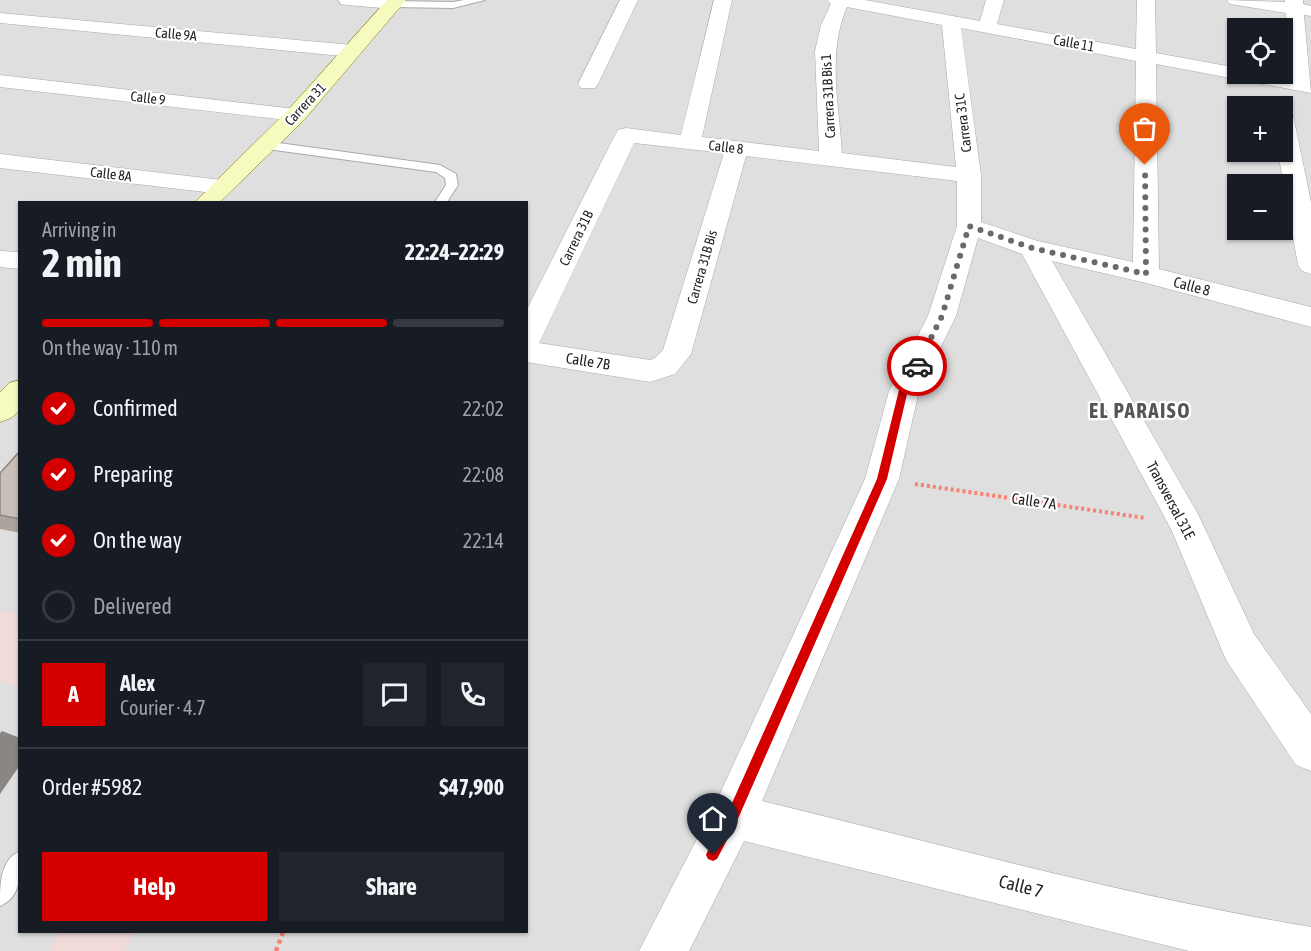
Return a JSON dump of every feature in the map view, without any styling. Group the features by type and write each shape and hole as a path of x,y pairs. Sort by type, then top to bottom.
{"main road":[{"name":"Carrera 31","path":"215,195 296,115 395,2"}],"street":[{"path":"0,17 17,0"},
{"path":"347,0 395,2"},
{"path":"588,84 629,0"},
{"path":"690,143 723,0"},
{"name":"Calle 11","path":"840,0 1227,72"},
{"name":"Carrera 31B Bis 1","path":"831,159 825,51 830,25 840,0"},
{"path":"987,27 995,0"},
{"path":"1146,0 1144,56 1146,274"},
{"path":"1236,0 1300,6 1306,86"},
{"name":"Calle 9A","path":"0,17 352,51"},
{"name":"Carrera 31C","path":"663,951 733,816 882,479 904,390 942,316 969,226 969,175 951,21"},
{"name":"Calle 9","path":"0,81 296,115"},
{"name":"Calle 8","path":"626,135 969,175"},
{"name":"Carrera 31B","path":"528,337 626,135"},
{"name":"Carrera 31B Bis","path":"650,371 665,366 676,354 737,149"},
{"name":"Calle 8A","path":"0,161 215,195"},
{"path":"1291,162 1311,265"},
{"name":"Calle 8","path":"969,226 1032,248 1146,274 1311,317"},
{"name":"Transversal 31E","path":"1032,248 1186,524 1240,647 1311,750"},
{"path":"0,259 18,261"},
{"name":"Calle 7B","path":"528,351 650,371"},
{"name":"Calle 7","path":"733,816 1130,914 1247,940 1311,951"}],"lane":[{"path":"395,2 453,5 480,0"},
{"path":"264,145 440,169 451,177 452,185 442,201"},
{"path":"0,893 18,866"}],"path":[{"name":"Calle 7A","path":"882,479 1186,524"},
{"path":"276,951 283,933"}],"shaded area":[{"path":"0,0 1311,0 1311,951 0,951"},
{"path":"0,611 18,614 18,686 0,682"},
{"path":"59,933 133,933 124,951 49,951"}],"building":[{"path":"18,453 18,519 0,515 0,473"}],"way so far":[{"path":"917,366 942,316 969,226 1032,248 1146,274 1145,165"}],"district":[{"name":"EL PARAISO","path":"1140,410"}],"route":[{"path":"713,855 733,816 882,479 904,390 917,366"}]}
